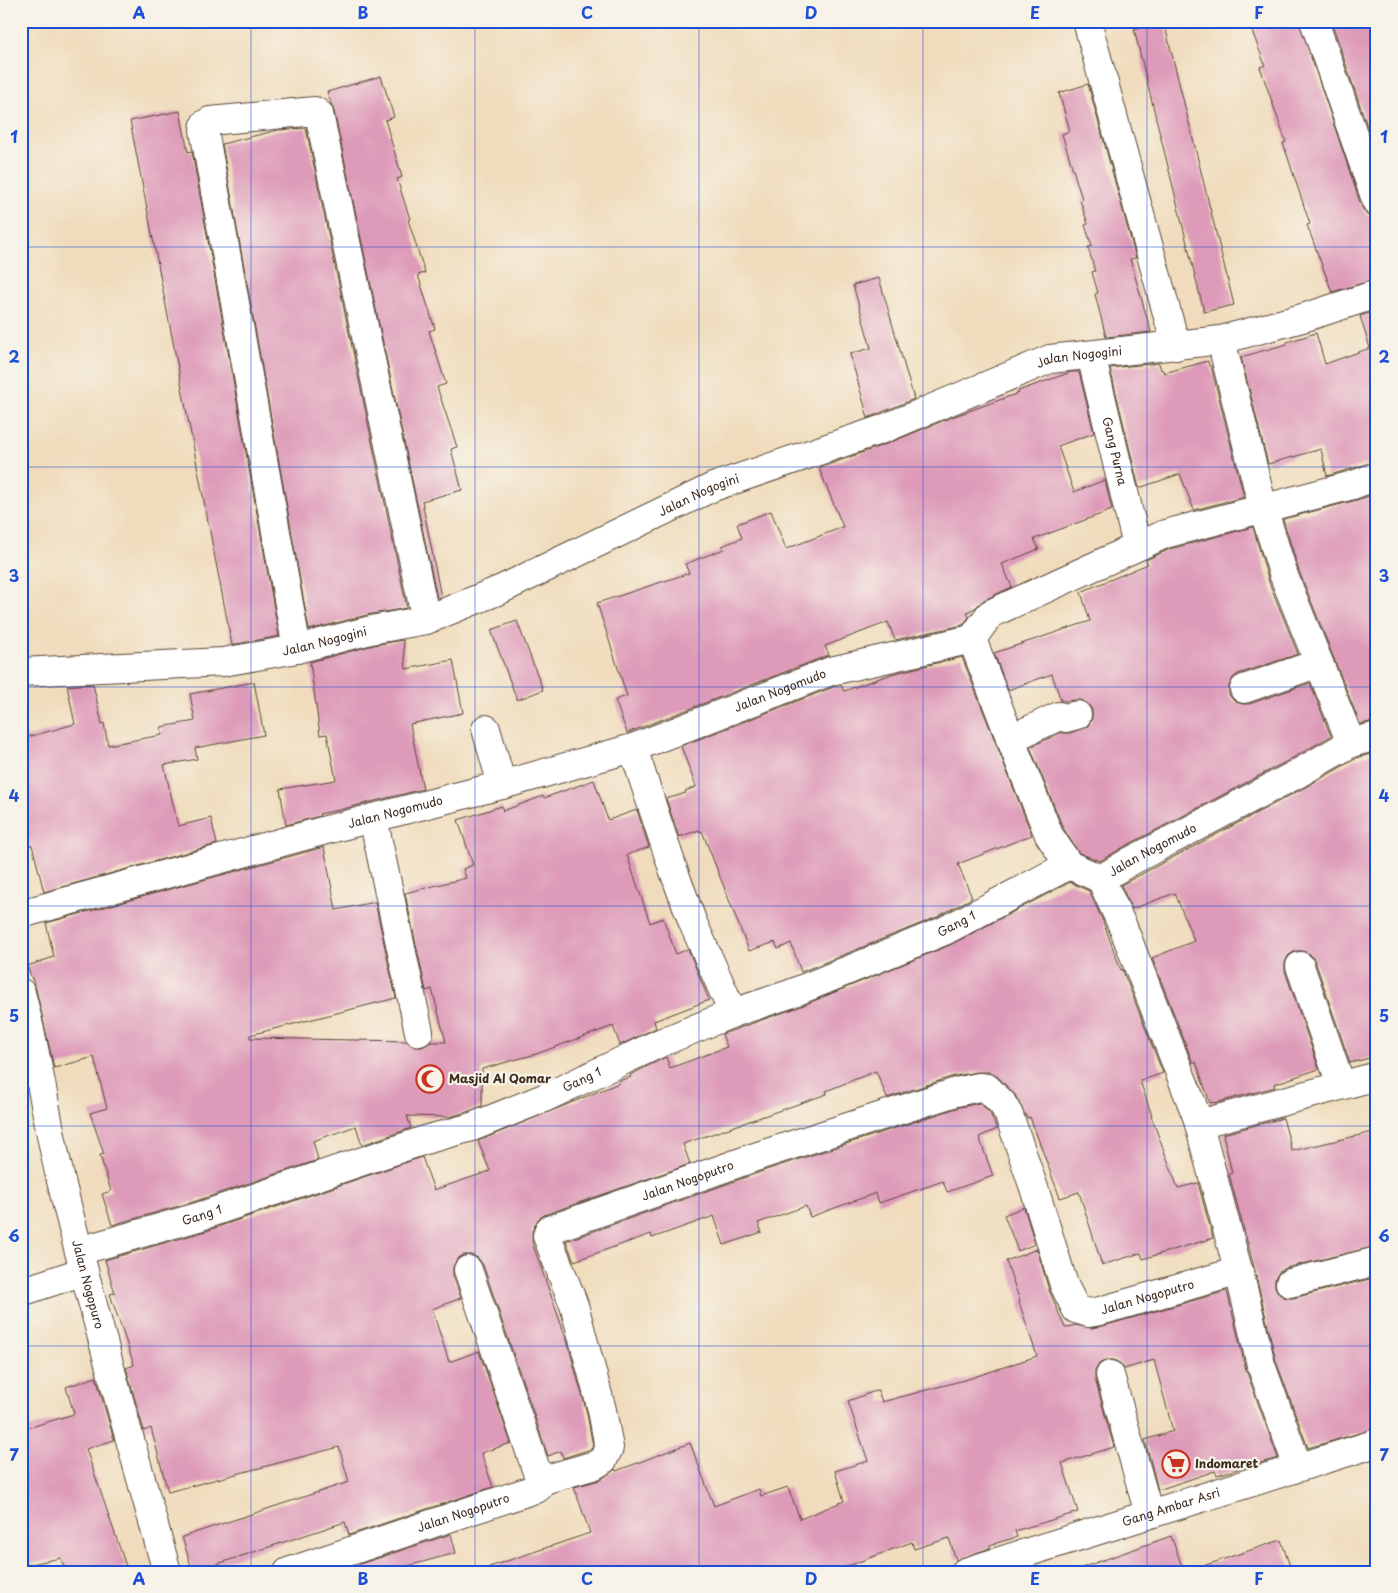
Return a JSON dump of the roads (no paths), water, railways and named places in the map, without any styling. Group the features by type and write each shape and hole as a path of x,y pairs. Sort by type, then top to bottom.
{"street":[{"path":"1087,21 1176,346"},
{"path":"1314,21 1377,203"},
{"path":"297,649 204,130 205,124 210,121 315,111 319,114 426,620"},
{"name":"Jalan Nogogini","path":"21,672 223,662 297,649 371,630 426,620 502,589 713,487 883,429 1050,359 1221,340 1306,317 1377,294"},
{"path":"1221,340 1262,508 1284,576 1319,663 1364,739"},
{"name":"Gang Purna","path":"1091,355 1137,546"},
{"path":"1069,865 1050,835 1010,739 972,639 990,614 1165,534 1353,485 1377,476"},
{"name":"Jalan Nogomudo","path":"21,914 633,748 831,671 972,639"},
{"path":"1244,689 1319,663"},
{"path":"1010,739 1059,716 1066,718 1077,715"},
{"path":"486,729 502,785"},
{"name":"Jalan Nogomudo","path":"1069,865 1101,879 1129,862 1364,739"},
{"path":"633,748 693,923 732,1013"},
{"path":"374,818 419,1032"},
{"name":"Gang 1","path":"21,1292 82,1261 198,1217 425,1140 472,1127 544,1098 660,1043 732,1013 790,994 944,931 1069,865"},
{"path":"1101,879 1123,926 1199,1124 1239,1271 1261,1365 1298,1467"},
{"path":"1300,966 1341,1085"},
{"name":"Jalan Nogopuro","path":"21,993 32,1032 61,1180 167,1572"},
{"path":"1199,1124 1377,1076"},
{"name":"Jalan Nogoputro","path":"288,1572 492,1505 538,1488 540,1481 595,1465 603,1460 609,1448 602,1410 574,1305 547,1236 549,1230 761,1155 956,1092 979,1086 987,1088 999,1099 1006,1109 1036,1191 1064,1285 1076,1310 1089,1313 1100,1311 1239,1271"},
{"path":"1290,1283 1377,1260"},
{"path":"468,1270 540,1481"},
{"path":"1110,1375 1149,1514"},
{"name":"Gang Ambar Asri","path":"965,1572 1377,1443"}],"place":[{"name":"Masjid Al Qomar","path":"430,1079"},
{"name":"Indomaret","path":"1176,1464"}]}
